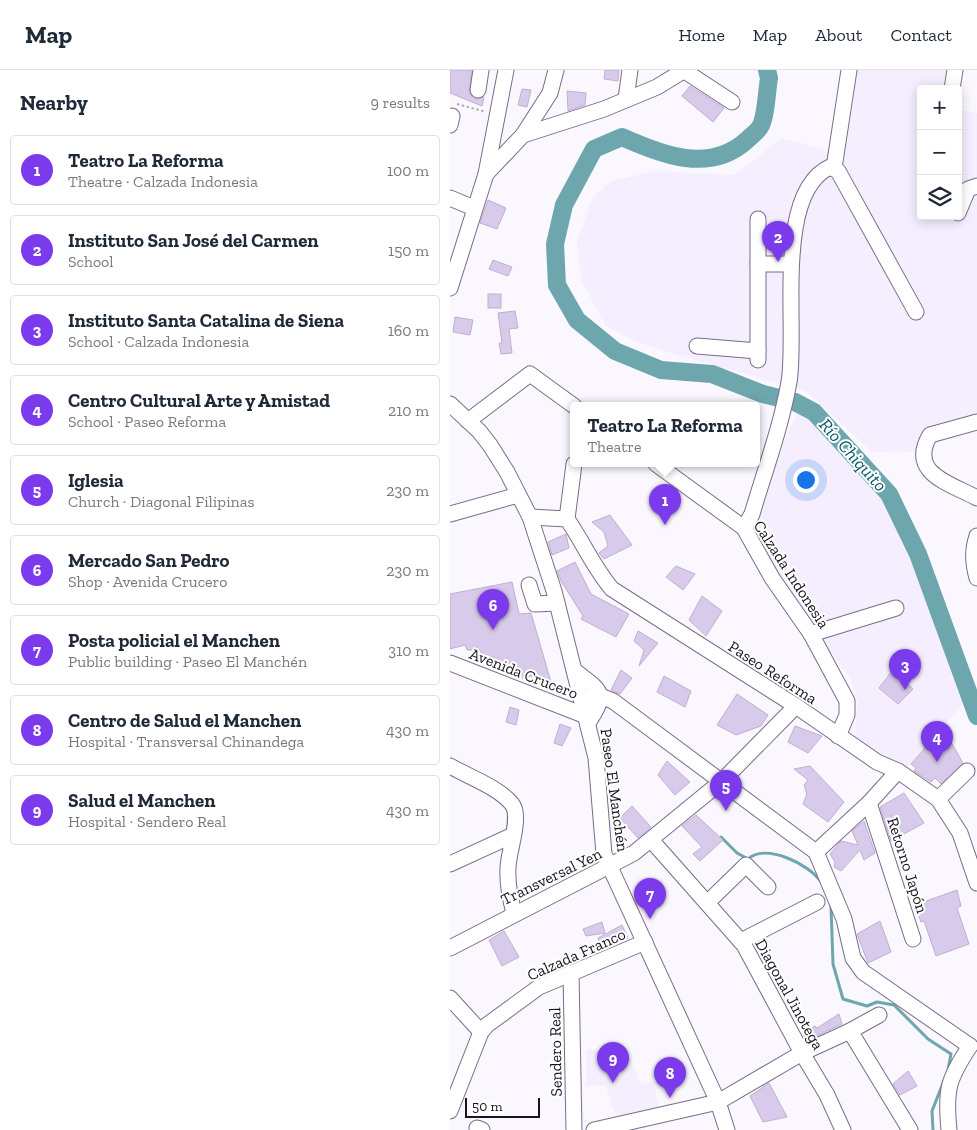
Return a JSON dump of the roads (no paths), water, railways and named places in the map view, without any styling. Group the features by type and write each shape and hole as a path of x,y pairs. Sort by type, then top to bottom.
{"street":[{"path":"478,90 482,70"},
{"path":"450,288 455,254 486,174 506,70"},
{"path":"486,174 524,135 550,93 556,70"},
{"path":"626,99 630,70"},
{"path":"524,135 604,109 657,87 683,70 732,102"},
{"path":"834,168 849,70"},
{"path":"953,85 955,70"},
{"path":"744,528 752,514 788,385 791,264 801,199 813,178 826,169 834,168 838,170 916,312"},
{"path":"962,203 968,189 977,186"},
{"path":"450,198 474,208"},
{"path":"697,346 758,356 758,219"},
{"path":"758,264 791,264"},
{"path":"468,421 526,374 532,374 570,403"},
{"name":"Paseo El Manchén","path":"450,404 490,445 530,517 557,603 596,758 604,854 632,910 669,999 718,1102 727,1130"},
{"path":"977,422 930,435 925,443 923,456 926,466 932,474 977,498"},
{"path":"530,517 567,519 574,467"},
{"name":"Calzada Indonesia","path":"660,467 744,528 772,578 811,634 847,701 847,715 838,736"},
{"path":"450,514 518,495"},
{"name":"Paseo Reforma","path":"567,519 584,543 600,574 612,589 796,706 877,762 898,771 938,800 960,833 977,883"},
{"path":"977,536 973,563 977,578"},
{"path":"529,585 535,604 557,603"},
{"path":"811,634 896,608"},
{"name":"Avenida Crucero","path":"450,663 587,719"},
{"path":"575,671 597,689 600,696 600,703 587,719"},
{"path":"581,699 600,696 613,701 816,852 844,919 852,958 863,972 974,1045 955,1070 948,1088 946,1106 949,1130"},
{"name":"Transversal Yen","path":"450,948 514,913 609,867 652,841 722,781 796,706"},
{"path":"450,766 503,796 513,806 515,819 508,867 508,891 514,913"},
{"path":"816,852 869,803 898,771"},
{"path":"938,800 968,771"},
{"name":"Retorno Japón","path":"869,803 913,939"},
{"path":"450,864 513,835"},
{"name":"Diagonal Jinotega","path":"652,841 741,941 827,1095 843,1130"},
{"path":"707,904 745,865 768,887"},
{"path":"741,941 817,902"},
{"name":"Calzada Franco","path":"450,1111 453,1092 481,1032 539,987 645,942"},
{"name":"Sendero Real","path":"571,973 574,1130"},
{"path":"453,1007 481,1032"},
{"path":"594,1130 718,1102 802,1053 850,1031 879,1014"},
{"path":"850,1031 910,1130"}],"waterway":[{"name":"Río Chiquito","path":"767,70 769,78 762,123 756,132 733,150 702,159 686,158 653,150 622,137 594,149 564,205 555,244 557,285 577,320 615,351 661,370 712,374 763,394 795,402 814,412 889,494 918,554 977,716"},
{"path":"721,837 737,853 748,859 765,853 776,854 807,869 821,882"},
{"path":"831,906 833,964 843,999 867,1006 877,1002 894,1005 928,1039 951,1054 948,1070"},
{"path":"933,1130 932,1111 945,1078"}],"place":[{"name":"Instituto San José del Carmen","path":"778,262"},
{"name":"Teatro La Reforma","path":"665,525"},
{"name":"Mercado San Pedro","path":"493,630"},
{"name":"Instituto Santa Catalina de Siena","path":"905,690"},
{"name":"Centro Cultural Arte y Amistad","path":"937,762"},
{"name":"Iglesia","path":"726,811"},
{"name":"Posta policial el Manchen","path":"650,919"},
{"name":"Salud el Manchen","path":"613,1083"},
{"name":"Centro de Salud el Manchen","path":"670,1098"}]}
